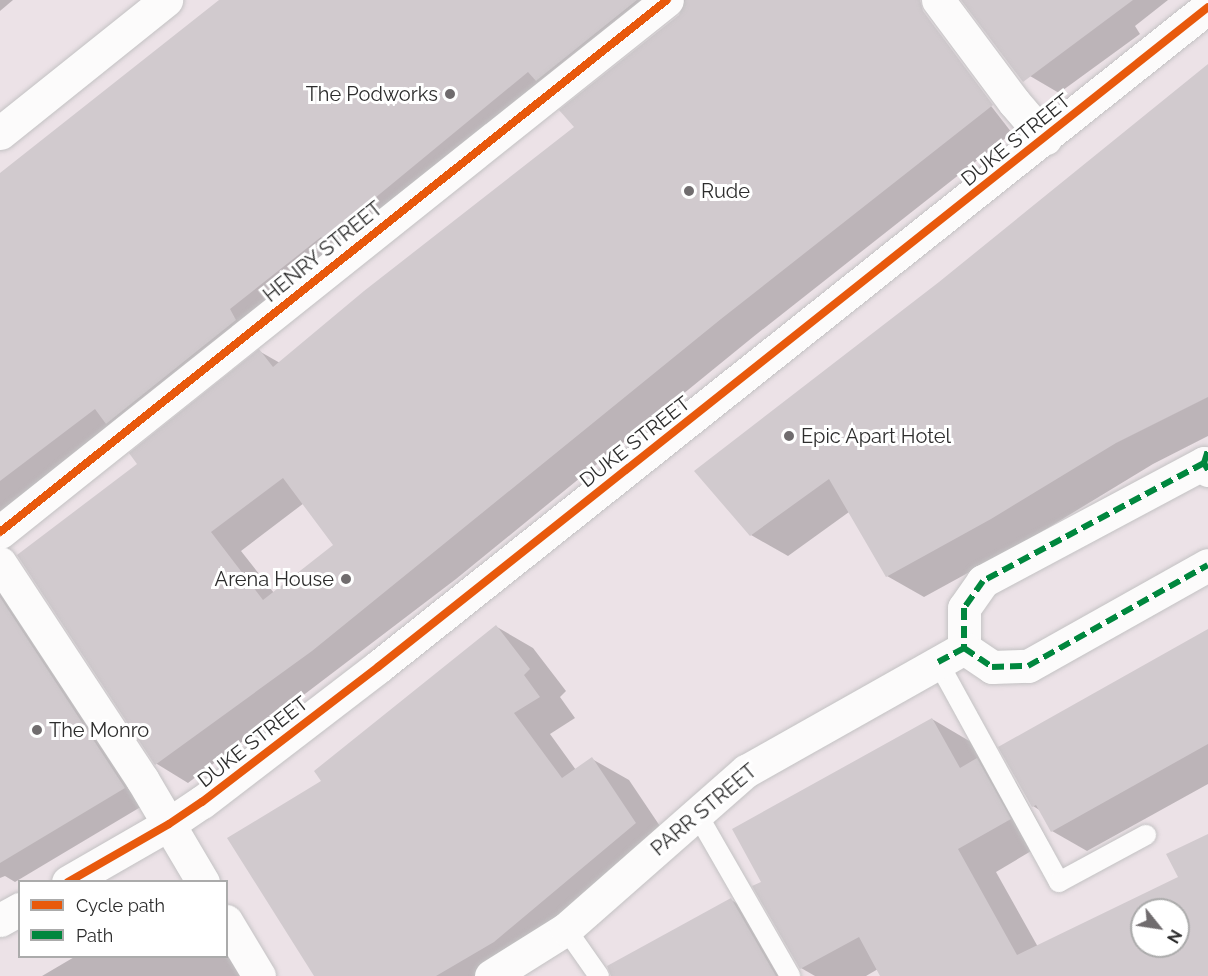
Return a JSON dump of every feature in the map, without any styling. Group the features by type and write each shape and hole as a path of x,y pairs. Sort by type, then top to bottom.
{"street":[{"path":"0,133 166,0"},
{"name":"HENRY STREET","path":"0,532 667,0"},
{"path":"938,0 1014,102 1045,138"},
{"name":"DUKE STREET","path":"71,880 169,824 202,802 378,667 1208,8"},
{"path":"1207,461 983,581 964,608 951,655 992,667 1028,666 1208,565"},
{"path":"0,563 169,824 202,880"},
{"name":"PARR STREET","path":"491,976 566,929 746,771 951,655"},
{"path":"0,920 18,910"},
{"path":"228,924 259,976"}],"lane":[{"path":"951,655 1059,882 1146,835"},
{"path":"696,814 790,976"},
{"path":"566,929 599,976"}],"building":[{"path":"219,0 637,0 536,81 528,72 324,240 321,237 230,309 236,320 106,424 95,409 0,481 0,173"},
{"path":"685,0 920,0 923,11 993,105 721,319 312,651 155,765 17,555 137,464 129,453 259,349 273,367 364,291 574,127 559,110 679,15","holes":["283,478 333,545 263,600 211,532"]},
{"path":"961,0 1133,0 1023,82"},
{"path":"1208,64 1208,397 1116,443 991,519 886,577 829,479 750,536 694,471 939,282"},
{"name":"The Monro","path":"0,597 125,788 0,863"},
{"path":"496,625 530,669 524,675 540,697 514,713 562,778 592,757 636,823 494,942 436,976 314,976 227,838 321,781 314,771"},
{"path":"1208,629 1208,744 1051,832 1036,805 1032,807 998,747"},
{"path":"932,718 960,768 977,758 1011,819 958,849 1017,955 1130,900 1130,958 1190,958 1190,898 1135,898 1178,877 1166,854 1208,834 1208,976 880,976 859,937 800,969 752,886 761,882 732,829"},
{"path":"731,898 776,976 611,976 607,966"}],"marked path":[{"path":"1204,463 1208,450"},
{"path":"1208,470 1204,463 983,581 964,608 964,648 992,667 1028,666 1208,565"},
{"path":"938,662 964,648"}],"cycle path":[{"path":"0,532 667,0"},
{"path":"71,880 169,824 202,802 378,667 1208,7"}],"place":[{"name":"The Podworks","path":"450,94"},
{"name":"Rude","path":"689,191"},
{"name":"Epic Apart Hotel","path":"789,436"},
{"name":"Arena House","path":"346,579"},
{"name":"The Monro","path":"37,730"}]}
